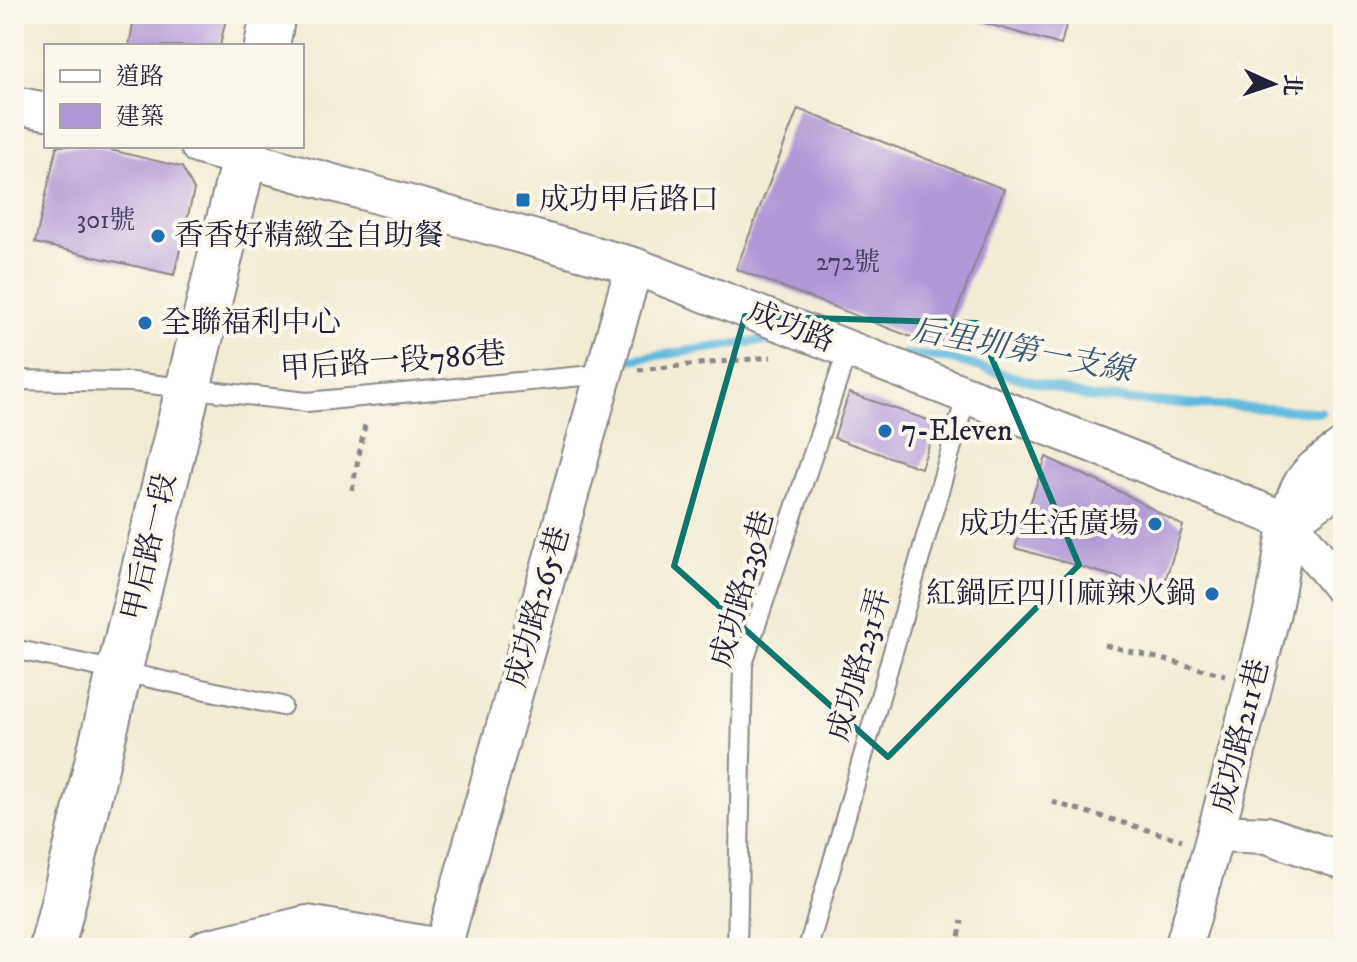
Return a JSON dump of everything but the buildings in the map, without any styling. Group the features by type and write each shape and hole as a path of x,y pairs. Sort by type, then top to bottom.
{"main road":[{"path":"267,44 273,14"},
{"name":"甲后路一段","path":"52,948 246,153"}],"street":[{"path":"14,105 44,111"},
{"name":"成功路","path":"212,148 246,153 634,266 1129,458 1289,522 1343,589"},
{"name":"成功路265巷","path":"445,948 634,266"},
{"name":"成功路211巷","path":"1183,948 1215,841 1255,683 1281,578 1296,495 1307,474 1343,447"},
{"path":"1289,522 1343,484"},
{"path":"1215,841 1267,835 1343,861"},
{"path":"227,945 307,924 445,948"}],"lane":[{"name":"成功路239巷","path":"737,948 743,664 848,349"},
{"name":"甲后路一段786巷","path":"14,380 132,382 186,391 307,402 604,374"},
{"name":"成功路231弄","path":"808,948 966,397"},
{"path":"14,649 282,706"}],"path":[{"path":"604,374 771,357"},
{"path":"352,490 371,396"},
{"path":"1105,645 1255,683"},
{"path":"1052,802 1215,841"},
{"path":"957,948 962,921"}],"highlighted area":[{"path":"745,316 977,323 1079,565 888,757 674,566"}],"waterway":[{"name":"后里圳第一支線","path":"618,361 759,341 793,344"},
{"name":"后里圳第一支線","path":"904,354 946,358 1092,398 1321,412"}],"place":[{"name":"成功甲后路口","path":"523,200"},
{"name":"香香好精緻全自助餐","path":"158,236"},
{"name":"全聯福利中心","path":"145,323"},
{"name":"7-Eleven","path":"885,431"},
{"name":"成功生活廣場","path":"1155,524"},
{"name":"紅鍋匠四川麻辣火鍋","path":"1212,594"}]}
